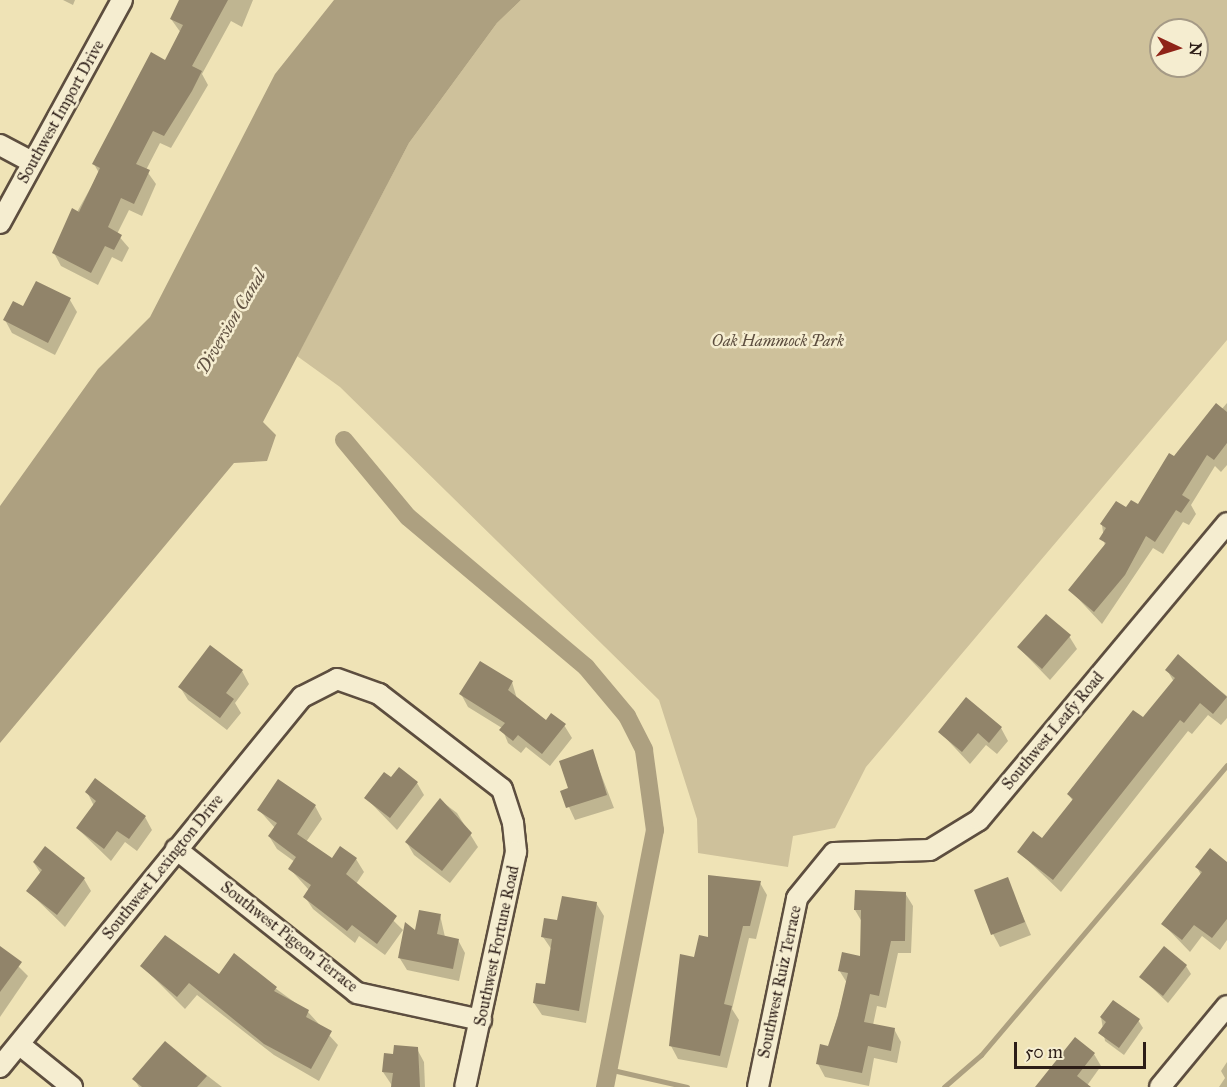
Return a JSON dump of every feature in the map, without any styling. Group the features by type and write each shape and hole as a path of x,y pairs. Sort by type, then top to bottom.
{"street":[{"name":"Southwest Import Drive","path":"0,223 122,0"},
{"path":"0,145 32,162"},
{"name":"Southwest Leafy Road","path":"834,853 930,850 979,820 1227,523"},
{"name":"Southwest Lexington Drive","path":"0,1067 302,697 337,679"},
{"name":"Southwest Fortune Road","path":"337,679 379,694 502,789 516,852 465,1087"},
{"name":"Southwest Pigeon Terrace","path":"176,849 357,993 481,1020"},
{"name":"Southwest Ruiz Terrace","path":"758,1087 797,898 834,853"},
{"path":"1160,1087 1227,1006"},
{"path":"20,1045 72,1087"}],"green space":[{"name":"Oak Hammock Park","path":"521,0 1227,0 1227,340 866,767 835,828 793,836 788,867 698,853 697,819 659,700 340,387 297,356 409,143 497,23"}],"water":[{"name":"Diversion Canal","path":"334,0 521,0 497,23 409,143 263,422 276,435 267,461 234,463 0,743 0,506 98,369 150,317 275,74"}],"building":[{"path":"179,0 228,0 192,66 202,71 192,91 164,136 153,131 136,164 150,170 134,204 121,198 108,227 122,235 114,250 105,246 91,273 52,253 72,208 79,212 100,168 92,164 151,52 165,60 183,25 170,19"},
{"path":"36,281 71,298 48,343 3,320 13,301 23,306"},
{"path":"1216,403 1227,412 1227,443 1214,460 1207,455 1182,495 1190,500 1181,513 1176,510 1155,542 1146,536 1125,575 1094,612 1068,590 1106,543 1099,539 1106,528 1100,524 1116,501 1126,507 1131,500 1138,504 1169,453 1174,456"},
{"path":"1046,614 1071,635 1042,669 1017,647"},
{"path":"210,645 243,670 226,693 234,699 220,718 178,687"},
{"path":"1178,654 1227,697 1213,714 1200,703 1184,723 1180,720 1053,880 1017,852 1033,831 1042,838 1073,799 1067,794 1133,710 1143,717 1175,678 1165,670"},
{"path":"480,661 513,681 508,690 546,720 551,713 566,724 542,754 518,735 513,741 499,730 505,723 459,694"},
{"path":"966,697 1002,727 989,743 978,733 962,752 938,732"},
{"path":"593,749 607,795 566,808 560,791 568,788 559,761"},
{"path":"399,767 418,782 390,818 364,798 384,772 391,777"},
{"path":"95,778 146,816 129,839 117,831 104,849 76,828 96,801 85,792"},
{"path":"278,779 316,805 297,834 332,858 340,846 357,858 346,874 397,916 377,944 352,925 347,931 303,897 311,885 288,869 296,857 268,836 277,823 257,810"},
{"path":"440,798 472,833 442,871 405,842"},
{"path":"45,846 85,878 57,915 26,891 42,870 33,862"},
{"path":"1210,848 1227,862 1227,919 1212,938 1194,925 1182,940 1161,924 1202,872 1195,867"},
{"path":"708,875 761,881 750,926 743,926 724,1004 732,1006 720,1056 669,1046 680,954 694,957 699,935 708,937"},
{"path":"1008,877 1025,922 991,935 974,890"},
{"path":"855,890 906,892 905,941 891,941 879,996 870,994 864,1022 895,1028 891,1051 868,1046 862,1073 816,1064 820,1044 828,1046 848,973 838,971 842,952 860,956 861,910 854,910"},
{"path":"562,896 597,902 579,1011 533,1003 536,983 545,984 552,939 541,937 544,918 557,920"},
{"path":"419,910 441,914 437,934 459,939 453,969 398,958 405,922 415,930"},
{"path":"165,935 219,974 234,953 277,987 274,991 309,1010 306,1017 332,1031 311,1069 264,1044 189,983 177,997 140,966"},
{"path":"0,946 22,962 0,992"},
{"path":"1164,946 1187,965 1163,996 1139,977"},
{"path":"1113,1000 1140,1019 1119,1048 1098,1033 1106,1022 1100,1017"},
{"path":"1075,1037 1095,1053 1077,1076 1091,1087 1035,1087"},
{"path":"165,1041 207,1076 197,1087 142,1087 132,1079"},
{"path":"394,1045 418,1047 420,1087 391,1087 393,1073 382,1072 384,1053 393,1054"}],"waterway":[{"path":"344,440 408,517 586,667 627,716 644,750 655,830 605,1087"},
{"path":"944,1087 981,1055 1227,765"},
{"path":"608,1069 687,1087"}]}
